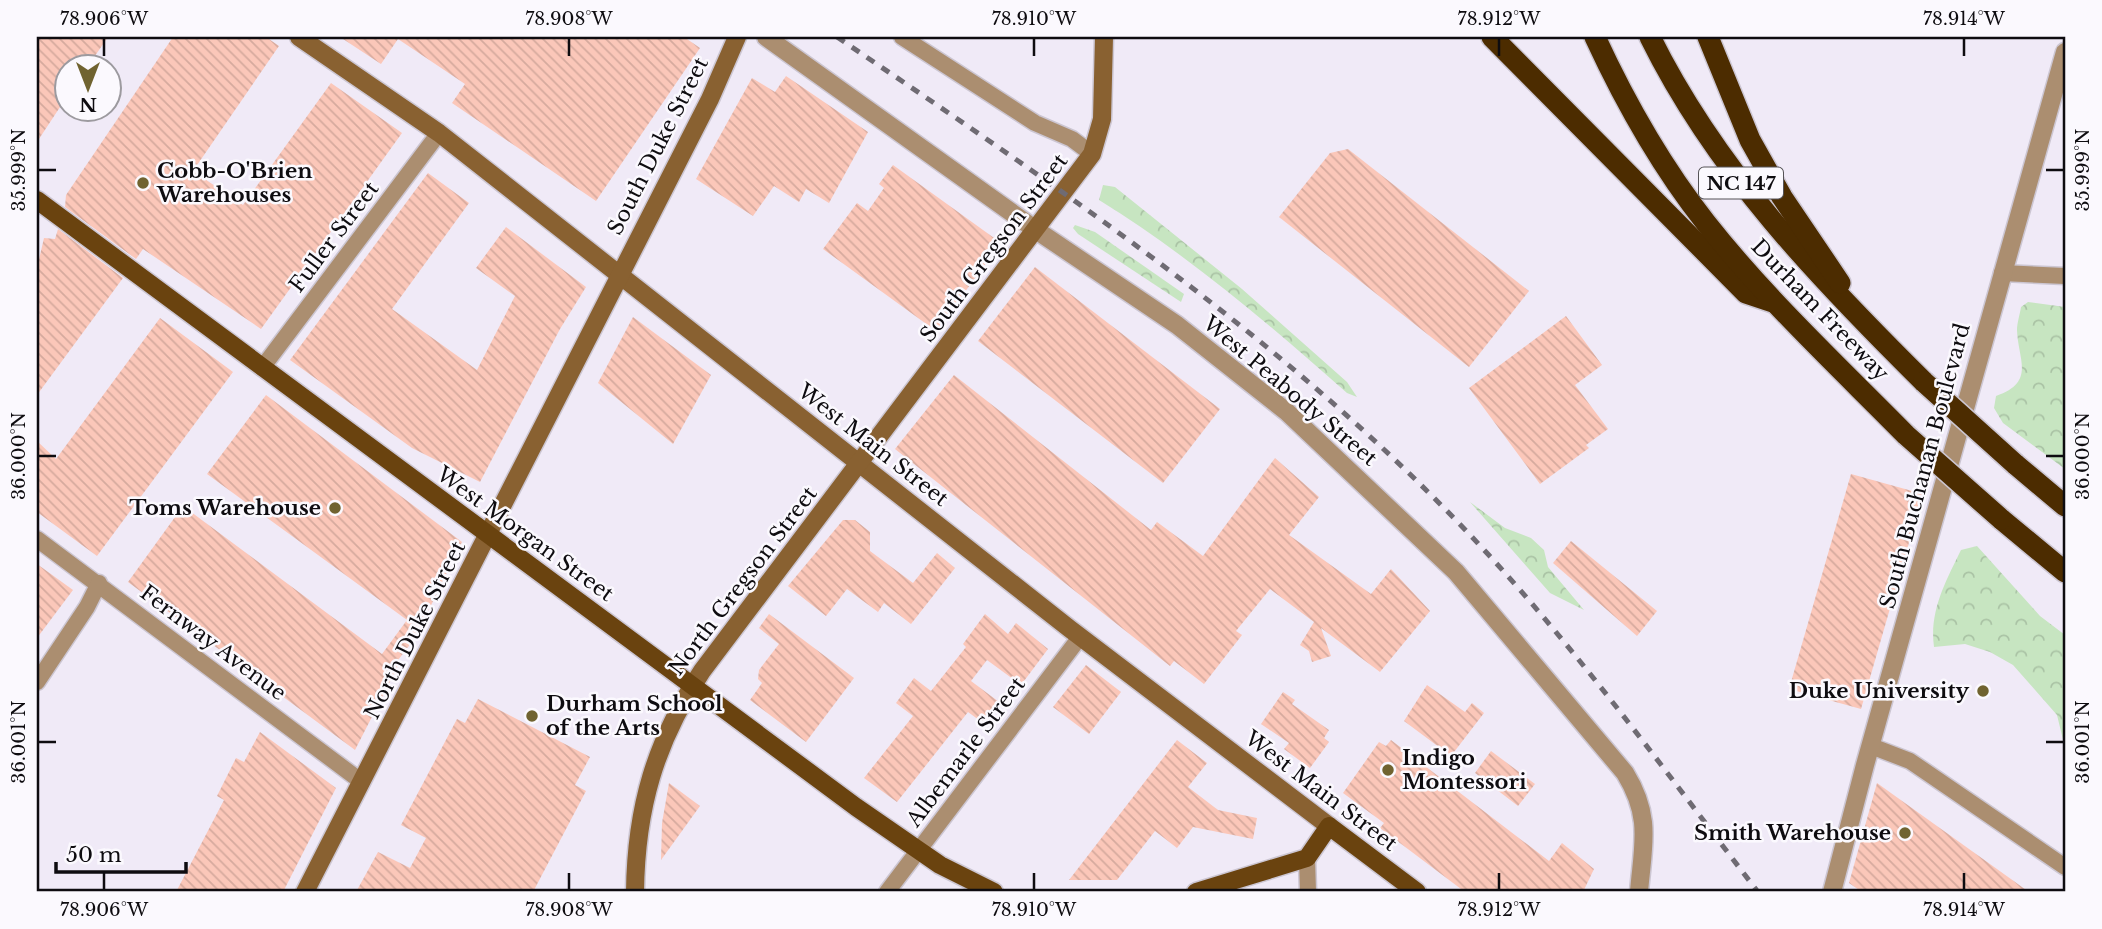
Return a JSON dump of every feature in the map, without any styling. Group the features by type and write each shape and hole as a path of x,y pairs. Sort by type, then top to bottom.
{"highway":[{"path":"1492,37 1746,293 1775,303"},
{"name":"Durham Freeway","path":"1595,37 1613,77 1658,155 1705,222 1775,303 1906,435 2065,572"},
{"name":"Durham Freeway","path":"1650,37 1667,72 1717,151 1792,246 1924,382 2065,506"},
{"path":"1708,37 1750,140 1782,197 1833,269 1855,313"}],"main road":[{"name":"West Main Street","path":"299,37 439,132 1080,637 1417,892"},
{"name":"South Duke Street","path":"619,274 710,99 737,37"},
{"name":"South Gregson Street","path":"860,464 1092,154 1102,119 1104,37"},
{"name":"West Morgan Street","path":"37,200 488,536 918,850 956,874 994,892"},
{"name":"North Duke Street","path":"305,892 619,274"},
{"name":"North Gregson Street","path":"635,892 639,826 645,796 664,735 692,686 860,464"},
{"path":"1196,892 1307,858 1329,826"}],"street":[{"name":"West Peabody Street","path":"766,37 1036,230 1177,325 1268,397 1366,484 1456,572 1625,773 1639,795 1644,819 1640,892"},
{"path":"902,37 1035,123 1072,139 1092,154"},
{"name":"South Buchanan Boulevard","path":"1832,892 2065,52"},
{"name":"Fuller Street","path":"262,368 439,132"},
{"path":"2002,273 2065,276"},
{"name":"Fernway Avenue","path":"37,539 362,782"},
{"path":"37,682 88,607 99,583"},
{"name":"Albemarle Street","path":"887,892 1080,637"},
{"path":"1871,746 1910,761 2065,867"},
{"path":"1307,858 1308,892"}],"green space":[{"path":"1103,185 1115,187 1242,289 1347,382 1357,397 1347,393 1258,316 1196,267 1099,200"},
{"path":"1075,225 1095,232 1184,294 1181,302 1078,234 1073,228"},
{"path":"2028,302 2065,307 2065,469 2003,423 1994,408 1996,396 2016,384 2020,377 2022,369 2017,327 2021,307"},
{"path":"1470,502 1505,528 1531,538 1544,550 1548,567 1584,610 1550,593"},
{"path":"1977,546 2040,616 2065,635 2065,748 2057,715 2013,665 1990,652 1965,644 1934,647 1936,609 1945,585 1961,550"}],"building":[{"path":"40,37 108,37 98,52 52,52 52,119 37,142 37,42"},
{"name":"Cobb-O'Brien Warehouses","path":"173,37 266,37 279,46 193,171 243,205 331,83 402,133 261,329 143,249 136,259 65,207 66,195 115,122 122,122 122,112"},
{"path":"340,37 684,37 700,48 596,201 452,103 465,84 398,39 381,64"},
{"path":"786,76 868,132 829,203 806,189 799,202 774,186 753,216 696,179 752,78 775,92"},
{"path":"1348,149 1529,291 1469,367 1279,217 1330,153"},
{"path":"893,165 1001,243 936,331 823,249 857,203 868,211 884,188 879,184"},
{"path":"428,173 469,203 392,309 477,370 515,296 476,268 506,227 586,287 560,329 480,482 412,448 290,360"},
{"path":"58,229 123,278 37,395 37,268 44,238 55,239"},
{"path":"1035,267 1220,409 1163,483 978,341"},
{"path":"1566,316 1602,365 1575,385 1608,429 1586,445 1589,448 1540,484 1469,388"},
{"path":"633,317 711,375 673,444 598,383"},
{"path":"160,318 233,372 97,556 37,512 37,441 56,459"},
{"path":"954,375 1151,530 1157,522 1203,556 1275,458 1319,497 1289,535 1371,594 1391,569 1430,611 1380,672 1321,628 1331,656 1312,662 1309,651 1300,645 1314,622 1270,589 1236,631 1242,635 1204,684 1174,661 1170,666 895,449"},
{"path":"266,395 462,542 415,638 395,664 398,666 355,750 128,582 183,506 382,654 407,620 207,474"},
{"path":"1851,474 1923,494 1861,709 1789,689"},
{"path":"843,520 855,520 870,532 870,551 913,583 937,553 955,568 911,624 884,603 878,612 847,589 826,616 788,586"},
{"path":"1571,541 1657,611 1637,636 1553,563"},
{"path":"37,564 73,590 37,638"},
{"path":"769,614 854,678 806,742 750,700 762,683 758,679 759,670 779,644 759,628"},
{"path":"985,614 1008,634 1016,623 1048,649 1021,685 987,660 971,681 999,702 983,723 968,712 897,802 864,778 913,716 896,703 914,678 931,691 966,647 963,644"},
{"path":"1086,665 1121,692 1089,734 1053,707"},
{"path":"1427,685 1465,712 1472,703 1484,713 1451,756 1404,721"},
{"path":"1283,692 1295,700 1292,704 1329,730 1324,738 1329,742 1310,768 1284,749 1289,743 1261,724"},
{"name":"Durham School of the Arts","path":"478,699 590,757 575,785 586,791 533,892 356,892 378,852 410,868 426,838 401,825 457,719 465,723"},
{"path":"260,732 336,788 283,892 176,892 224,800 217,796 236,758 244,762"},
{"path":"1177,740 1207,763 1188,787 1218,810 1257,818 1253,839 1193,827 1177,848 1155,831 1117,880 1069,880"},
{"path":"1391,740 1549,861 1562,843 1594,869 1583,892 1465,892 1380,828 1384,823 1343,793 1379,742 1386,746"},
{"path":"1491,751 1535,784 1518,806 1475,773"},
{"path":"669,783 700,806 661,860 662,823"},
{"name":"Smith Warehouse","path":"1877,783 2029,892 1862,892 1849,883"}],"railway":[{"path":"837,37 996,145 1152,258 1303,377 1375,441 1444,508 1528,599 1607,695 1758,892"}],"place":[{"name":"Cobb-O'Brien Warehouses","path":"143,183"},
{"name":"Toms Warehouse","path":"335,508"},
{"name":"Duke University","path":"1983,691"},
{"name":"Durham School of the Arts","path":"532,716"},
{"name":"Indigo Montessori","path":"1388,770"},
{"name":"Smith Warehouse","path":"1905,833"}]}
